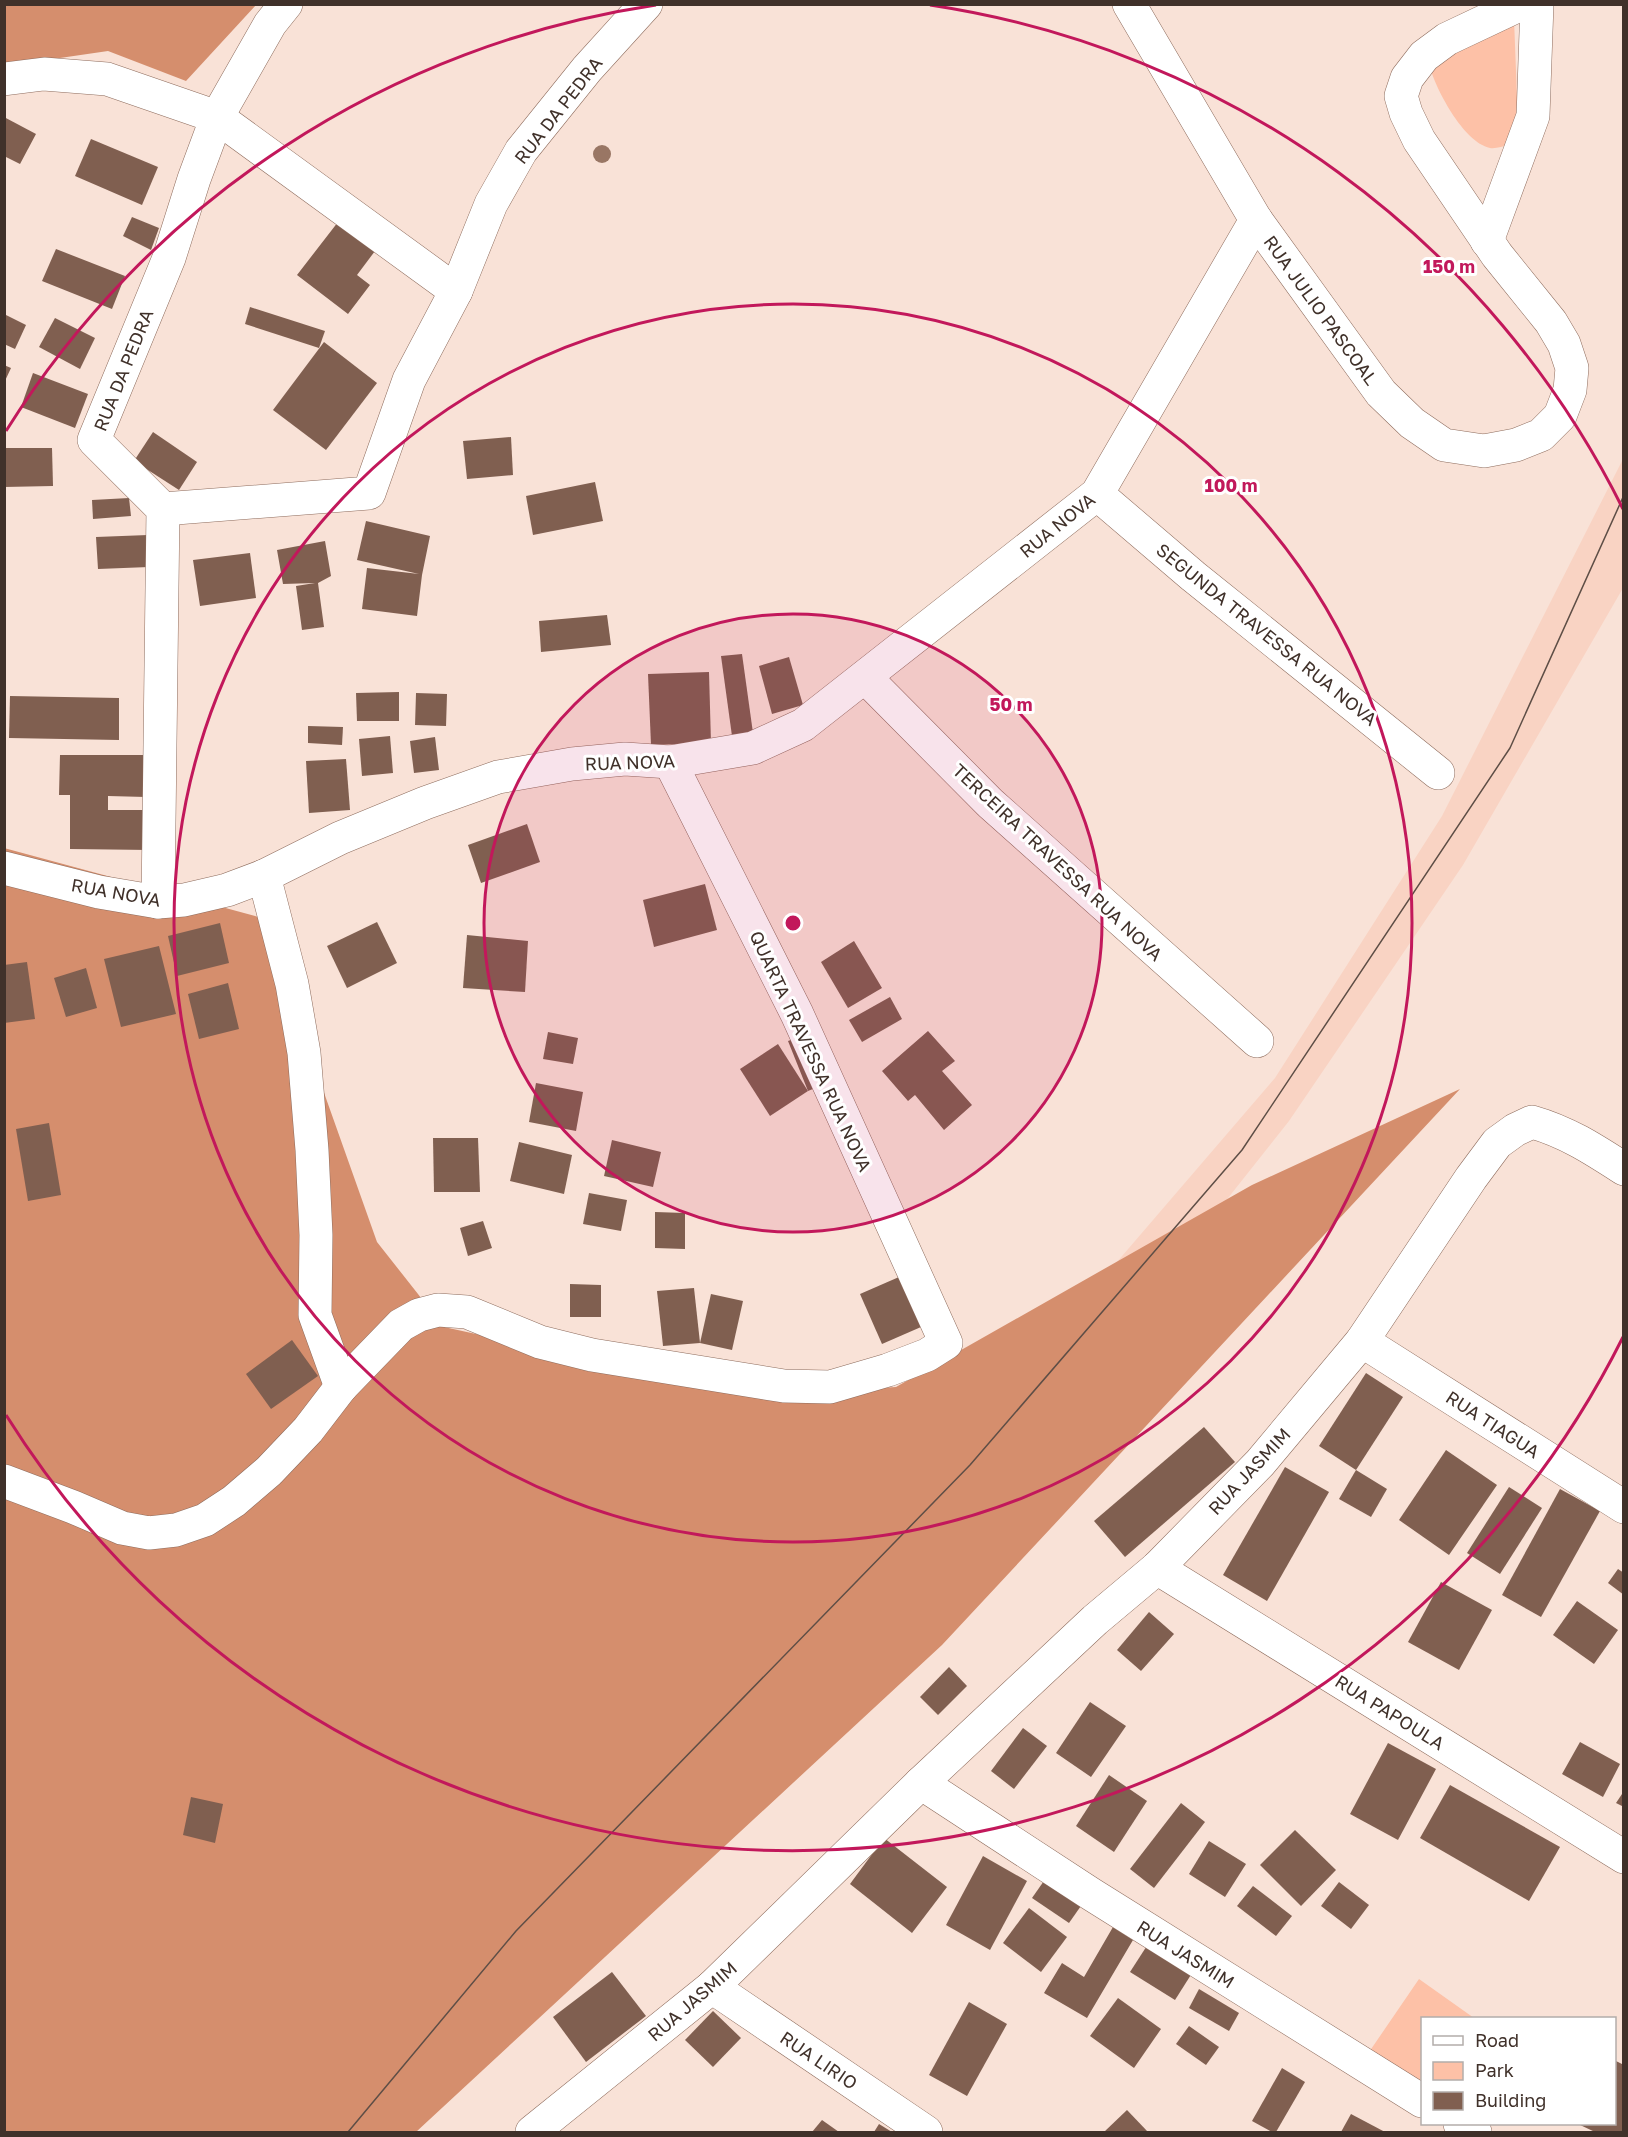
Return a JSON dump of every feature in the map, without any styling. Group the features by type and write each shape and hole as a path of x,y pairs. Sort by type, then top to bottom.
{"street":[{"path":"217,117 270,24 286,4"},
{"name":"RUA DA PEDRA","path":"217,117 169,258 94,440 163,509 369,493 409,380 456,291 491,204 521,151 587,69 646,4"},
{"name":"RUA JULIO PASCOAL","path":"1129,4 1256,220 1381,393 1412,423 1444,445 1484,451 1516,446 1541,435 1560,416 1570,390 1572,368 1564,344 1551,322 1487,241"},
{"path":"1487,241 1419,140 1406,113 1401,96 1407,78 1424,56 1447,39 1521,4"},
{"path":"1487,241 1533,116 1537,4"},
{"path":"4,79 44,74 107,80 217,117 456,291"},
{"name":"RUA NOVA","path":"4,868 99,892 158,902 184,900 227,890 264,876 340,838 425,803 498,777 572,764 625,759 670,762 753,748 803,725 1097,495 1256,220"},
{"name":"SEGUNDA TRAVESSA RUA NOVA","path":"1097,495 1193,576 1438,773"},
{"path":"158,902 163,509"},
{"name":"TERCEIRA TRAVESSA RUA NOVA","path":"865,677 990,803 1257,1041"},
{"name":"QUARTA TRAVESSA RUA NOVA","path":"341,1387 401,1325 419,1315 438,1310 467,1312 540,1342 592,1355 784,1386 830,1387 927,1355 945,1343 798,1014 670,762"},
{"path":"4,1481 122,1528 149,1533 176,1530 205,1520 234,1501 269,1471 308,1430 341,1387 315,1315 316,1235 304,1053 292,984 264,876"},
{"name":"RUA JASMIM","path":"532,2133 712,1987 921,1783 1095,1620 1157,1568 1260,1462 1362,1341 1497,1143 1515,1130 1532,1122 1577,1139 1623,1169"},
{"name":"RUA TIAGUA","path":"1362,1341 1623,1507"},
{"name":"RUA PAPOULA","path":"1157,1568 1623,1857"},
{"name":"RUA JASMIM","path":"921,1783 1090,1894 1421,2101"},
{"name":"RUA LIRIO","path":"712,1987 926,2133"},
{"path":"1462,2125 1475,2133"}],"shaded area":[{"path":"5,5 256,5 186,81 108,51 5,66"},
{"path":"1623,459 1623,588 1463,865 1289,1121 1148,1299 313,2132 1080,1305 1275,1078 1442,816"},
{"path":"4,848 262,918 377,1242 444,1327 756,1396 896,1387 1252,1185 1460,1089 942,1645 416,2132 5,2132"}],"green space":[{"path":"1514,19 1518,123 1509,145 1490,148 1480,144 1460,125 1444,100 1429,64"},
{"path":"1419,1979 1473,2017 1421,2017 1421,2092 1365,2058"}],"building":[{"path":"4,117 36,134 20,164 4,156"},
{"path":"91,139 158,167 142,205 75,176"},
{"path":"132,217 159,228 151,250 123,236"},
{"path":"338,222 375,251 357,275 370,285 348,314 297,275"},
{"path":"56,249 125,276 112,309 42,281"},
{"path":"250,307 325,331 319,348 245,324"},
{"path":"4,314 26,325 15,349 4,344"},
{"path":"55,318 95,338 80,369 39,347"},
{"path":"324,342 377,383 326,450 273,410"},
{"path":"4,365 11,368 4,383"},
{"path":"33,373 88,394 75,428 21,407"},
{"path":"153,432 197,462 179,490 134,461"},
{"path":"511,437 513,475 467,479 463,441"},
{"path":"4,448 52,448 53,486 4,487"},
{"path":"595,482 603,521 533,535 526,496"},
{"path":"129,498 131,516 93,519 92,500"},
{"path":"366,521 430,536 417,616 362,609 367,568 419,574 357,560"},
{"path":"148,535 149,567 98,569 96,537"},
{"path":"325,541 331,576 318,583 324,627 302,630 296,586 315,583 283,584 277,550"},
{"path":"250,553 256,598 200,606 193,560"},
{"path":"607,615 611,645 541,652 539,621"},
{"path":"742,654 753,733 732,736 721,656"},
{"path":"789,657 803,705 772,714 759,666"},
{"path":"709,672 711,743 651,745 648,674"},
{"path":"399,692 399,721 357,721 356,693"},
{"path":"416,693 447,694 446,726 415,725"},
{"path":"10,696 119,698 119,740 9,738"},
{"path":"308,726 343,727 342,745 308,743"},
{"path":"390,736 393,773 362,776 359,739"},
{"path":"435,737 439,770 414,773 410,741"},
{"path":"60,755 146,755 146,797 108,796 108,810 151,810 150,850 70,849 70,795 59,795"},
{"path":"346,759 350,810 309,813 306,761"},
{"path":"527,824 540,862 481,883 468,845"},
{"path":"705,884 717,930 654,947 643,900"},
{"path":"377,922 397,963 347,988 327,946"},
{"path":"220,923 229,963 177,976 168,936"},
{"path":"467,935 528,941 525,992 463,988"},
{"path":"854,941 882,988 848,1008 821,962"},
{"path":"159,946 176,1014 121,1027 104,959"},
{"path":"27,962 35,1019 4,1023 4,965"},
{"path":"86,968 97,1008 66,1017 54,978"},
{"path":"228,983 239,1029 199,1039 188,994"},
{"path":"890,997 902,1019 862,1042 849,1020"},
{"path":"928,1031 955,1061 942,1071 972,1105 944,1130 915,1095 908,1101 882,1071"},
{"path":"548,1032 578,1038 573,1064 543,1059"},
{"path":"805,1035 825,1084 808,1091 788,1041"},
{"path":"778,1044 808,1091 770,1116 740,1069"},
{"path":"536,1083 583,1092 576,1131 529,1122"},
{"path":"49,1123 61,1195 28,1201 16,1129"},
{"path":"433,1138 478,1138 480,1192 434,1192"},
{"path":"612,1140 661,1152 653,1187 604,1176"},
{"path":"519,1142 572,1155 564,1194 510,1181"},
{"path":"589,1193 627,1200 621,1231 583,1224"},
{"path":"655,1212 685,1213 685,1249 655,1248"},
{"path":"483,1221 492,1248 468,1256 460,1228"},
{"path":"899,1277 921,1327 882,1344 860,1294"},
{"path":"570,1284 601,1285 601,1317 570,1317"},
{"path":"694,1288 700,1343 663,1346 657,1291"},
{"path":"711,1294 743,1301 732,1350 700,1343"},
{"path":"292,1340 318,1376 271,1409 246,1374"},
{"path":"1366,1373 1403,1397 1356,1470 1319,1446"},
{"path":"1204,1427 1235,1462 1125,1557 1094,1521"},
{"path":"1446,1450 1497,1485 1449,1555 1399,1520"},
{"path":"1285,1467 1329,1492 1267,1601 1223,1575"},
{"path":"1356,1470 1387,1489 1371,1517 1339,1499"},
{"path":"1509,1487 1542,1508 1500,1574 1467,1553"},
{"path":"1560,1489 1600,1511 1541,1617 1502,1595"},
{"path":"1618,1569 1624,1573 1624,1595 1608,1583"},
{"path":"1441,1582 1492,1610 1459,1670 1408,1642"},
{"path":"1577,1601 1618,1630 1594,1664 1553,1635"},
{"path":"1149,1612 1174,1634 1141,1671 1117,1650"},
{"path":"949,1667 967,1686 938,1715 920,1697"},
{"path":"1090,1702 1126,1726 1091,1777 1056,1753"},
{"path":"1023,1728 1047,1746 1014,1789 991,1771"},
{"path":"1580,1742 1620,1764 1603,1797 1562,1774"},
{"path":"1388,1743 1436,1769 1398,1840 1350,1814"},
{"path":"1109,1775 1147,1801 1114,1852 1076,1826"},
{"path":"1450,1785 1560,1847 1529,1901 1420,1838"},
{"path":"1624,1791 1624,1807 1616,1803"},
{"path":"191,1797 223,1804 215,1843 183,1835"},
{"path":"1181,1803 1205,1822 1154,1888 1130,1869"},
{"path":"1295,1830 1336,1870 1301,1906 1260,1865"},
{"path":"884,1838 947,1887 912,1933 850,1884"},
{"path":"1209,1841 1246,1864 1225,1897 1189,1874"},
{"path":"983,1856 1027,1881 990,1950 946,1925"},
{"path":"1046,1878 1083,1903 1069,1923 1032,1898"},
{"path":"1339,1882 1369,1905 1351,1929 1321,1906"},
{"path":"1253,1886 1292,1916 1276,1936 1237,1906"},
{"path":"1029,1908 1067,1937 1041,1972 1003,1943"},
{"path":"1113,1927 1133,1940 1087,2018 1044,1993 1062,1963 1084,1977"},
{"path":"1150,1941 1194,1970 1175,2000 1130,1972"},
{"path":"612,1972 646,2016 586,2062 553,2017"},
{"path":"1199,1989 1239,2013 1229,2031 1189,2008"},
{"path":"1118,1998 1161,2029 1134,2068 1090,2036"},
{"path":"969,2002 1007,2024 967,2096 929,2075"},
{"path":"713,2011 741,2038 713,2067 685,2040"},
{"path":"1189,2026 1219,2047 1206,2065 1176,2044"},
{"path":"1616,2061 1624,2065 1624,2132 1595,2132 1580,2125 1616,2125"},
{"path":"1282,2068 1305,2082 1276,2132 1272,2132 1252,2121"},
{"path":"1127,2110 1148,2132 1104,2132"},
{"path":"1351,2114 1385,2132 1341,2132"},
{"path":"822,2120 839,2132 812,2132"},
{"path":"879,2124 892,2132 874,2132"}],"tram line":[{"path":"348,2132 516,1931 970,1465 1242,1150 1510,748 1624,495"}]}
